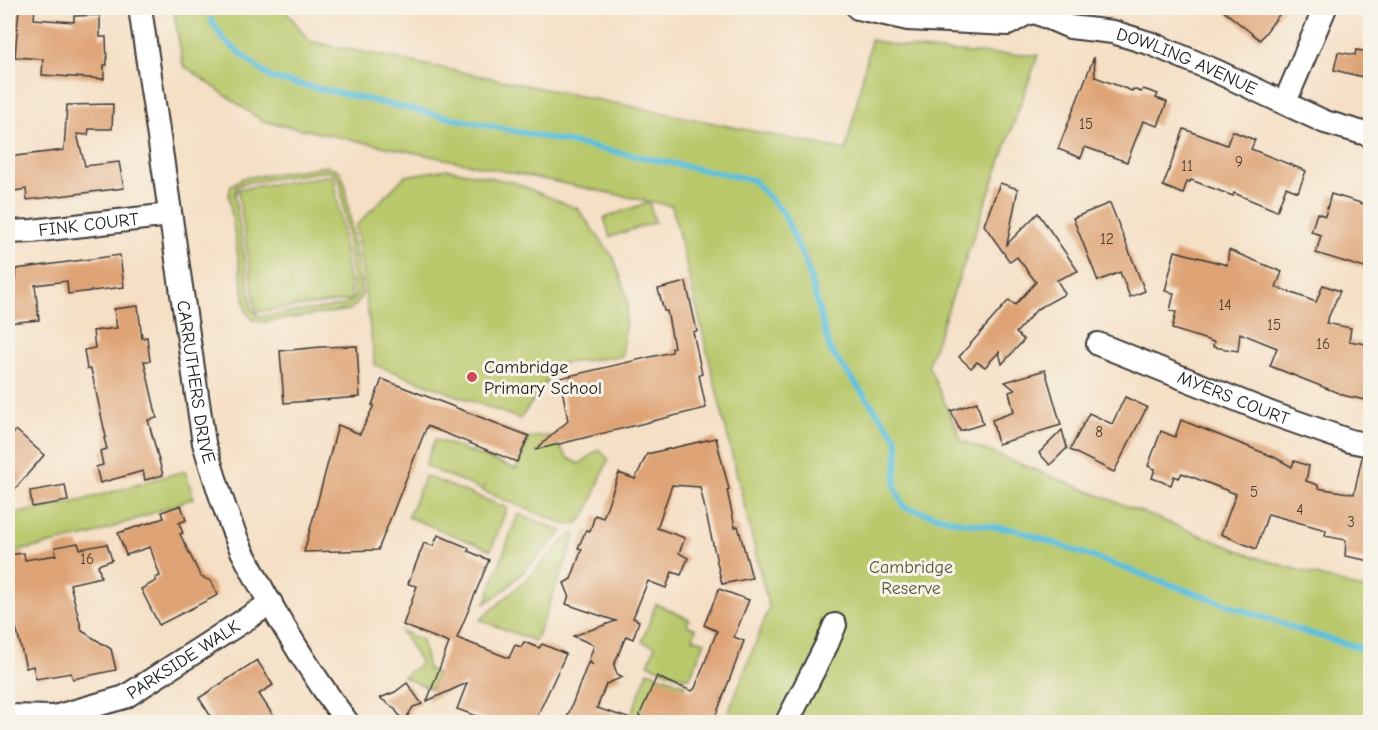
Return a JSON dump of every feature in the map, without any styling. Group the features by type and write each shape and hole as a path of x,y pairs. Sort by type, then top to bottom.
{"street":[{"name":"CARRUTHERS DRIVE","path":"140,8 204,443 222,500 242,549 271,603 325,692 347,723"},
{"name":"DOWLING AVENUE","path":"858,8 908,19 1008,24 1036,10 1070,27 1113,32 1152,44 1325,122 1371,135"},
{"path":"1285,102 1325,8"},
{"name":"FINK COURT","path":"8,232 170,215"},
{"name":"MYERS COURT","path":"1098,344 1273,414 1350,441 1371,445"},
{"name":"PARKSIDE WALK","path":"11,718 50,720 125,697 271,603"},
{"path":"787,723 835,625"}],"green space":[{"name":"Cambridge Reserve","path":"173,8 284,8 309,41 846,150 871,40 933,50 1038,55 928,365 962,441 1258,558 1370,591 1370,722 725,722 769,608 672,206 262,121 183,65"},
{"path":"327,166 339,170 344,180 362,295 357,304 349,310 263,322 253,320 246,311 229,196 231,185 243,178","holes":["327,171 334,172 340,180 355,297 346,305 257,315 252,309 235,196 236,187 244,183"]},
{"path":"447,169 513,182 578,209 614,258 628,300 622,356 559,364 520,419 375,365 356,226 405,176"},
{"path":"334,175 352,300 256,312 238,189"},
{"path":"649,202 655,222 610,237 604,218"},
{"path":"551,436 568,458 579,464 599,449 609,460 587,512 581,520 573,524 566,525 483,491 486,483 483,490 425,466 435,439 516,469 530,437"},
{"path":"185,471 194,498 92,535 8,553 8,515 83,500"},
{"path":"425,476 507,508 491,550 408,517"},
{"path":"518,514 563,531 508,587 485,604"},
{"path":"571,534 576,535 535,641 480,620 527,579"},
{"path":"656,604 689,619 687,625 696,629 693,638 705,642 690,677 684,678 648,664 655,646 642,642"},
{"path":"401,631 422,640 428,669 437,674 431,689 403,677 421,663"},
{"path":"648,671 685,685 670,722 642,722 630,718"}],"building":[{"path":"19,8 35,8 34,19 74,22 74,16 100,15 100,37 106,37 107,65 104,65 104,79 42,75 43,59 15,57"},
{"path":"1220,8 1284,8 1260,40"},
{"path":"1356,50 1371,52 1371,79 1334,70 1338,52 1355,55"},
{"path":"1094,57 1095,77 1132,91 1133,89 1141,92 1143,89 1158,94 1156,98 1167,102 1158,126 1143,121 1127,162 1085,147 1081,158 1058,149"},
{"path":"113,104 112,129 89,129 88,135 77,134 85,166 119,162 124,188 27,200 26,189 8,192 8,157 64,150 67,105"},
{"path":"1184,129 1227,145 1232,131 1255,140 1251,149 1306,171 1298,192 1286,187 1277,211 1234,193 1233,196 1191,180 1187,181 1183,194 1163,186"},
{"path":"1000,183 1018,189 1007,244 1038,213 1078,271 1057,280 1065,294 1037,309 1016,333 1024,340 1002,364 999,352 985,367 977,362 971,368 959,357 1009,300 1015,305 1036,282 1017,257 1010,262 984,225"},
{"path":"1331,194 1371,206 1371,270 1316,253 1321,235 1311,232 1317,213 1325,216"},
{"path":"1110,203 1145,291 1130,297 1120,272 1098,281 1073,218"},
{"path":"1229,250 1282,272 1276,287 1316,302 1323,285 1340,291 1326,323 1351,328 1349,341 1371,345 1371,401 1346,396 1270,366 1277,348 1240,333 1238,351 1213,347 1214,342 1172,329 1176,312 1170,311 1174,293 1165,291 1175,251 1227,265"},
{"path":"120,255 124,287 68,294 67,281 35,285 39,320 8,323 8,281 15,280 16,269"},
{"path":"686,282 697,331 693,332 706,408 535,450 568,421 560,378 672,352 674,347 667,311 664,311 658,289"},
{"path":"138,306 142,338 147,337 150,361 144,361 157,418 148,420 163,475 145,480 143,471 100,483 96,467 103,465 100,451 107,449 104,438 106,437 91,369 87,369 84,350 95,348 93,331 117,328 114,309"},
{"path":"357,346 360,397 284,403 280,351"},
{"path":"1045,370 1061,425 998,444 992,420 1014,412 1009,392 1015,390 1005,382"},
{"path":"382,379 529,436 517,462 427,426 378,550 304,552 338,425 360,434 374,405 372,405"},
{"path":"1125,397 1147,407 1114,472 1070,450 1089,413 1112,424"},
{"path":"977,402 983,424 960,431 951,411"},
{"path":"1181,420 1274,457 1292,467 1294,461 1309,466 1306,481 1318,485 1318,488 1354,494 1362,457 1371,458 1371,561 1345,556 1346,540 1325,536 1326,530 1268,514 1256,549 1221,534 1236,494 1182,473 1179,478 1174,476 1171,485 1152,478 1155,469 1148,466 1161,431 1175,437"},
{"path":"16,430 44,455 8,497 8,440"},
{"path":"1062,430 1067,448 1050,465 1039,453"},
{"path":"716,438 729,489 727,490 735,527 738,526 752,578 722,584 700,487 672,485 657,528 685,538 679,553 688,558 681,575 672,572 666,588 648,581 633,618 639,621 633,639 626,636 614,665 617,674 623,677 606,684 597,708 631,719 631,723 565,723 588,663 592,664 589,660 594,645 573,636 616,621 566,604 569,595 564,583 571,579 582,549 578,548 586,530 590,531 595,515 603,518 619,473 635,479 647,454"},
{"path":"65,485 68,501 32,507 30,491"},
{"path":"181,505 186,520 179,523 183,533 180,534 201,577 211,581 218,595 159,625 141,589 156,581 155,578 160,576 150,547 126,555 118,533 164,518 162,512"},
{"path":"438,535 469,548 468,551 489,560 457,638 509,658 515,645 521,647 524,642 539,648 542,644 566,654 534,723 484,723 485,719 457,709 467,683 427,701 449,643 403,625 417,586 408,584 424,543 433,546"},
{"path":"78,543 80,549 107,544 112,560 98,565 101,577 70,584 82,631 111,649 116,670 73,679 71,673 36,679 33,666 26,668 14,619 8,620 8,555 24,553 25,560 56,555 55,547"},
{"path":"719,589 749,600 734,637 744,641 713,723 659,723 639,716 657,676 692,691 695,688 717,631 704,625"},
{"path":"257,660 273,685 259,694 278,723 215,723 199,698"},
{"path":"407,683 422,704 413,707 404,722 394,708 380,698 395,692"}],"waterway":[{"path":"211,20 224,40 271,78 456,119 753,180 783,212 807,266 830,350 896,437 898,447 895,487 904,507 955,521 1017,530 1299,630 1370,651"}],"place":[{"name":"Cambridge Primary School","path":"472,377"}]}
